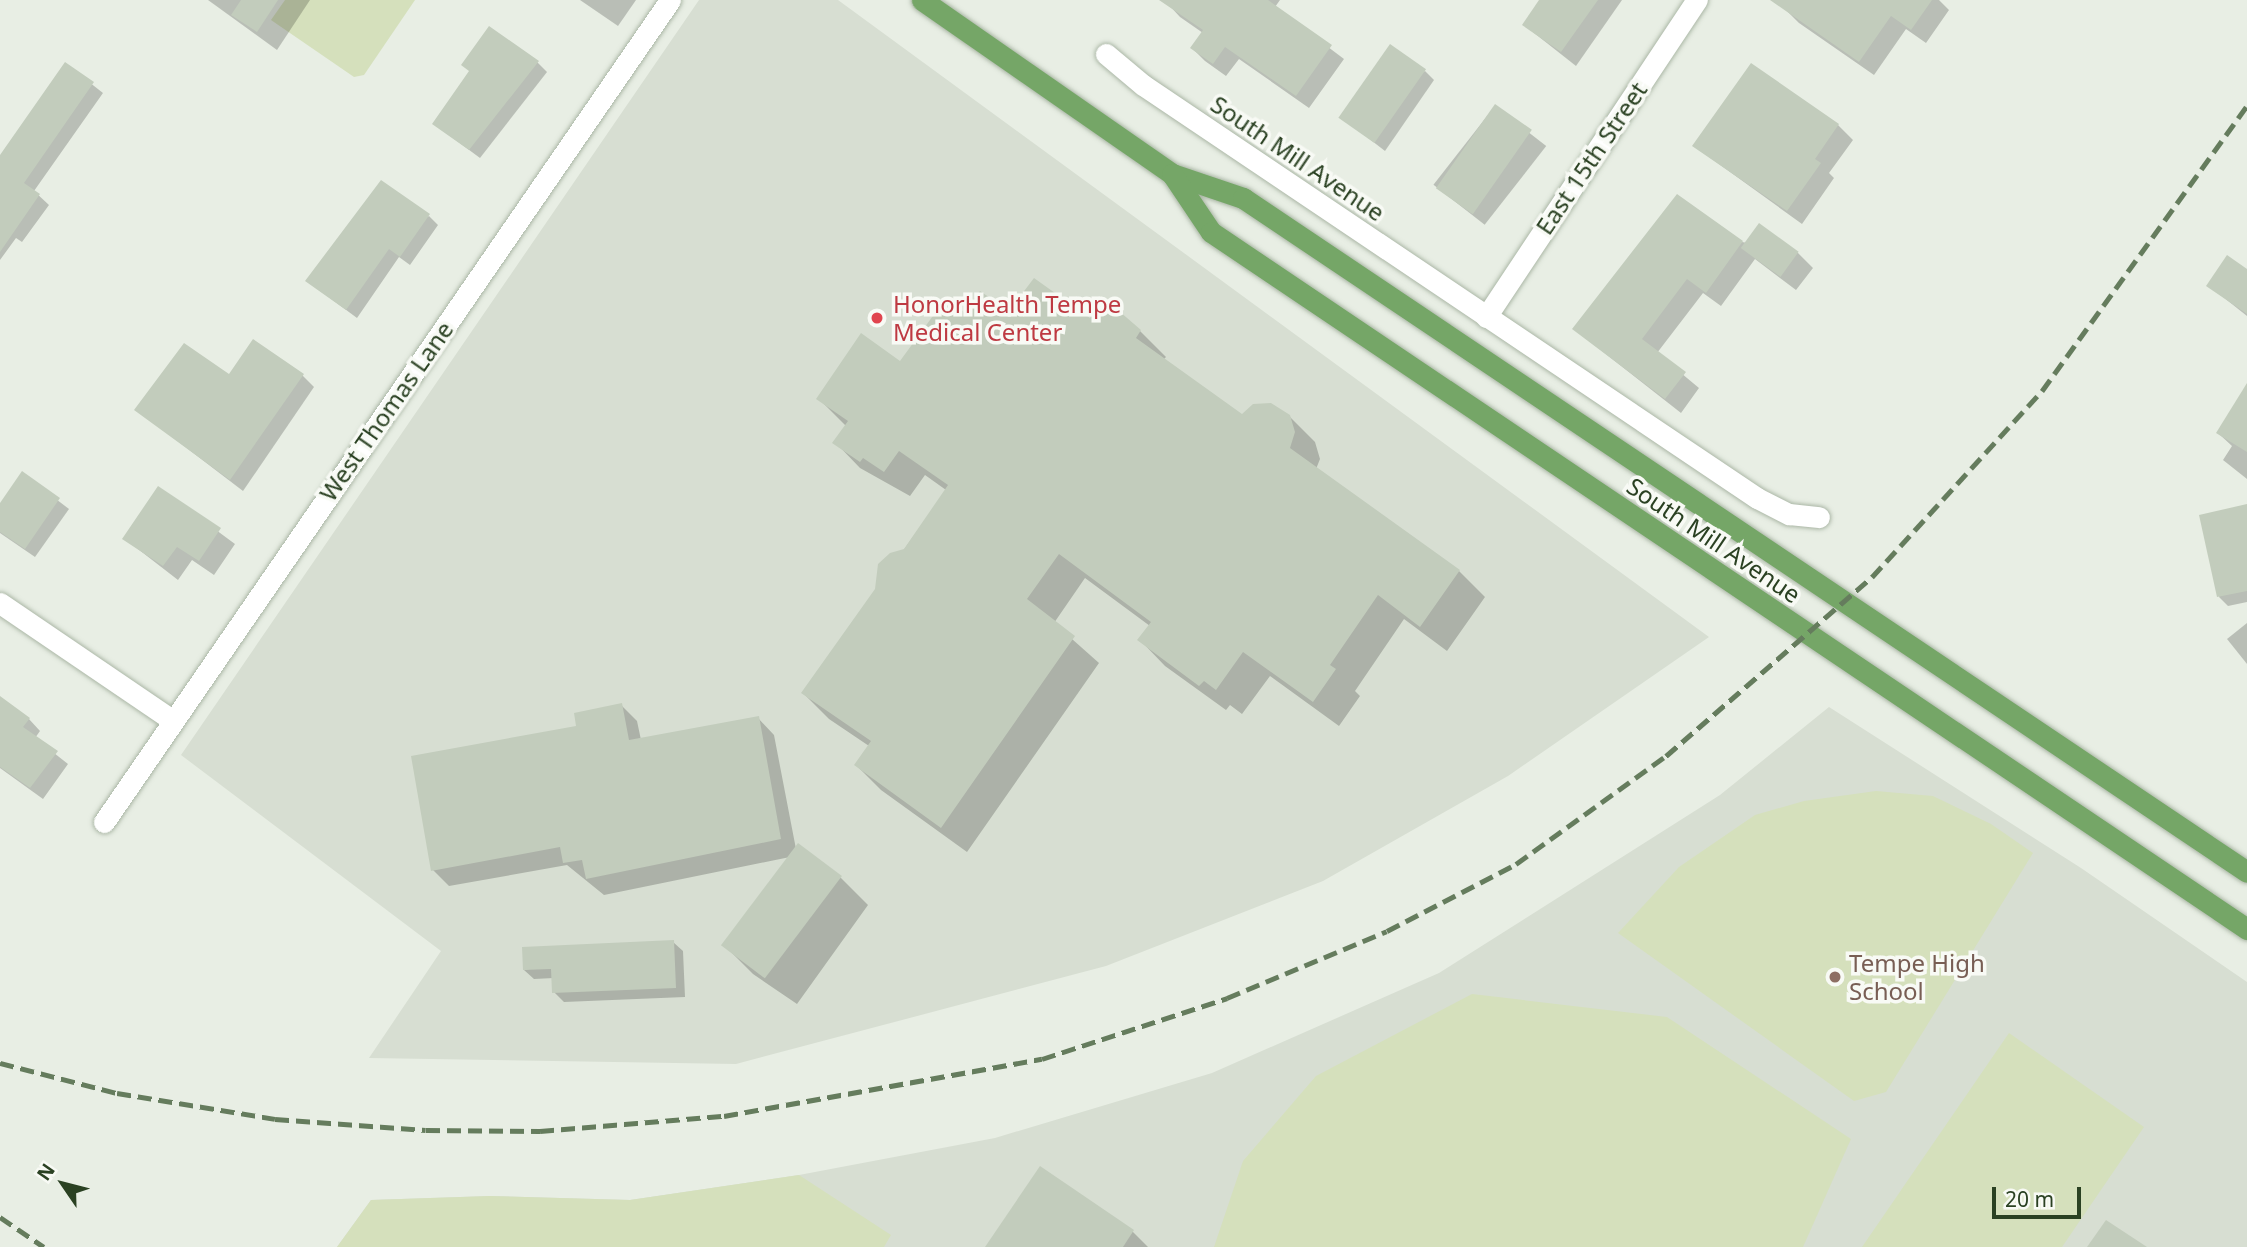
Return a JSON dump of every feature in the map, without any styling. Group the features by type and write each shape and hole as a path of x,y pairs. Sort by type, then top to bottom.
{"main road":[{"name":"South Mill Avenue","path":"922,0 1172,174 1243,198 2247,872"},
{"name":"South Mill Avenue","path":"1172,174 1210,232 2247,929"}],"street":[{"name":"West Thomas Lane","path":"104,822 670,0"},
{"name":"East 15th Street","path":"1486,317 1697,0"},
{"name":"South Mill Avenue","path":"1106,54 1154,93 1756,498 1789,514 1819,517"},
{"path":"0,603 172,720"}],"shaded area":[{"name":"HonorHealth Tempe Medical Center","path":"699,0 838,0 1709,637 1508,776 1323,881 1106,966 736,1064 369,1058 441,951 181,755"},
{"name":"Tempe High School","path":"1829,707 2081,868 2247,982 2247,1247 337,1247 371,1200 490,1196 630,1200 799,1175 995,1138 1212,1073 1439,973 1720,795"}],"green space":[{"path":"285,0 415,0 364,75 354,77 271,20"},
{"path":"1876,791 1933,796 1991,824 2033,853 1886,1092 1854,1101 1618,933 1679,867 1755,815 1804,801"},
{"path":"1472,994 1667,1017 1851,1139 1803,1247 1214,1247 1243,1161 1316,1076"},
{"path":"2009,1033 2144,1127 2062,1247 1862,1247"},
{"path":"799,1175 891,1235 884,1247 337,1247 371,1200 490,1196 630,1200"}],"building":[{"path":"241,0 278,0 257,32 231,15"},
{"path":"1159,0 1268,0 1332,45 1296,96 1225,47 1213,64 1190,48 1203,30"},
{"path":"1539,0 1598,0 1561,52 1522,25"},
{"path":"1770,0 1932,0 1911,30 1891,16 1859,62"},
{"path":"489,26 539,61 469,150 432,124 469,71 461,65"},
{"path":"1390,44 1426,69 1374,143 1338,118"},
{"path":"65,62 94,82 24,183 40,194 0,252 0,155"},
{"path":"1751,63 1839,124 1815,159 1821,163 1787,211 1692,146"},
{"path":"1495,104 1532,130 1473,214 1436,188"},
{"path":"381,180 430,214 400,257 389,249 346,310 305,281"},
{"path":"1677,194 1743,241 1706,293 1687,279 1642,339 1686,372 1665,399 1572,329"},
{"path":"1759,223 1799,252 1780,277 1741,248"},
{"path":"2227,255 2247,269 2247,314 2206,286"},
{"path":"1034,278 1090,318 1105,299 1141,330 1136,338 1242,414 1253,404 1271,403 1290,415 1295,432 1290,448 1460,570 1420,627 1378,595 1330,665 1336,669 1313,702 1243,652 1216,690 1204,681 1199,686 1137,640 1151,622 1059,554 1027,599 1075,636 941,828 854,765 871,741 801,693 875,589 878,564 890,553 904,549 948,485 899,451 884,472 863,458 860,462 832,443 848,421 816,399 861,333 900,361 946,298 964,312 980,291 1009,311"},
{"path":"253,339 304,374 230,480 134,410 184,343 229,374"},
{"path":"2247,383 2247,452 2216,433"},
{"path":"22,471 60,498 25,549 0,532 0,503"},
{"path":"158,486 221,528 199,561 177,547 163,566 122,539"},
{"path":"2247,504 2247,591 2217,597 2199,515"},
{"path":"0,696 30,718 23,727 58,751 30,788 0,767"},
{"path":"622,703 629,740 759,716 781,839 586,879 582,860 563,863 560,847 431,871 411,756 576,726 574,713"},
{"path":"798,843 842,876 765,978 721,945"},
{"path":"674,940 676,988 552,993 551,969 523,970 522,947"},
{"path":"1040,1166 1134,1230 1123,1247 985,1247"},
{"path":"2106,1220 2147,1247 2087,1247"}],"railway":[{"path":"0,1063 117,1093 275,1119 426,1130 540,1131 724,1116 1042,1059 1227,998 1387,931 1516,864 1666,756 1872,577 2042,391 2247,106"},
{"path":"0,1217 44,1247"}],"place":[{"name":"HonorHealth Tempe Medical Center","path":"877,318"},
{"name":"Tempe High School","path":"1835,977"}]}
